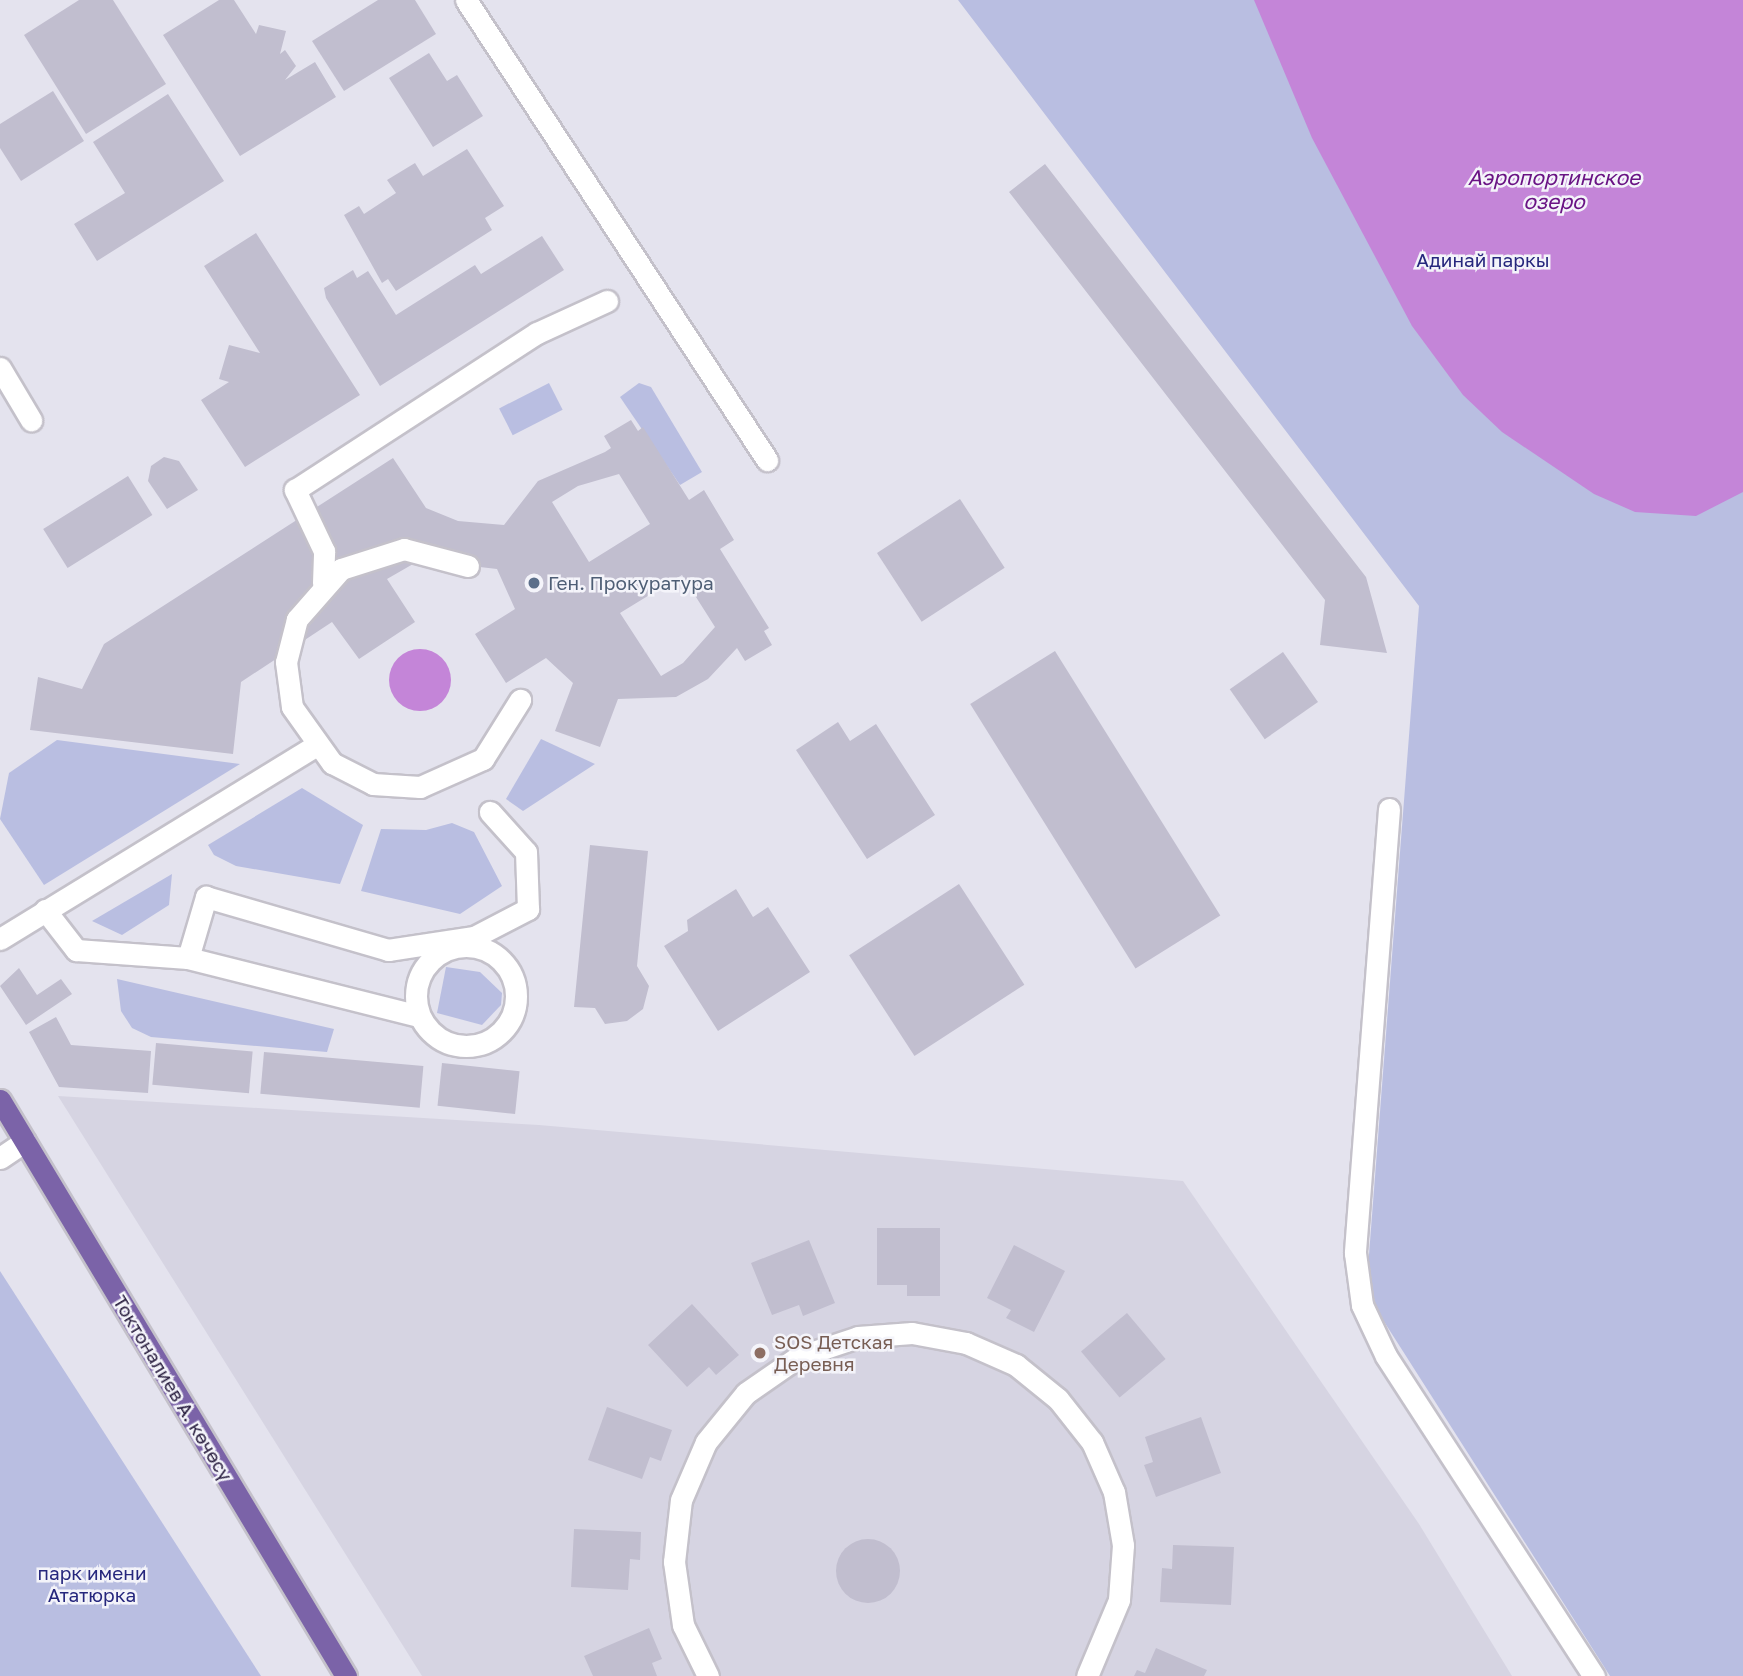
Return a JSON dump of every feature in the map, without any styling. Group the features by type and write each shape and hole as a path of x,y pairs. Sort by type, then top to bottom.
{"main road":[{"name":"Токтоналиев А. көчөсү","path":"0,1100 346,1676"}],"street":[{"path":"466,0 767,460"},
{"path":"323,583 324,551 295,490 537,333 607,301"},
{"path":"0,368 31,420"},
{"path":"468,566 426,551 382,552 323,583 297,619 286,663 292,707 315,746 373,784 431,785 483,759 520,700"},
{"path":"0,939 315,746"},
{"path":"1389,809 1355,1253 1362,1305 1387,1356 1594,1676"},
{"path":"188,958 206,897 388,950 474,937 528,909 526,852 490,812"},
{"path":"45,910 76,950 188,958 419,1016 450,1044 490,1041 504,1031 517,1001 509,968 483,948 450,948 435,956 417,984 419,1016"},
{"path":"0,1158 25,1141"},
{"path":"708,1676 683,1625 674,1562 681,1500 706,1442 746,1393 798,1357 858,1336 912,1334 966,1343 1016,1365 1058,1399 1092,1442 1114,1492 1123,1545 1119,1600 1087,1676"}],"shaded area":[{"name":"SOS Детская Деревня","path":"58,1096 539,1125 1183,1181 1419,1524 1512,1676 422,1676"}],"green space":[{"name":"Адинай паркы","path":"958,0 1743,0 1743,1676 1610,1676 1376,1309 1368,1268 1419,606"},
{"path":"549,383 563,410 513,435 499,408"},
{"path":"639,383 651,387 702,472 680,485 620,397"},
{"path":"541,739 595,764 523,811 506,799"},
{"path":"57,740 240,764 44,885 0,819 9,773"},
{"path":"302,788 363,825 340,884 236,866 214,855 208,845"},
{"path":"452,823 474,832 502,886 460,914 361,891 381,829 426,830"},
{"path":"172,874 169,905 122,935 92,921"},
{"path":"446,967 480,972 502,993 501,1005 482,1025 437,1013"},
{"path":"117,979 334,1029 327,1052 151,1037 132,1028 121,1011"},
{"name":"парк имени Ататюрка","path":"0,1271 261,1676 0,1676"}],"water":[{"name":"Аэропортинское озеро","path":"1254,0 1743,0 1743,492 1696,516 1635,512 1594,494 1502,432 1463,395 1412,326 1312,138"},
{"path":"414,649 426,649 442,658 449,668 449,692 442,702 426,711 414,711 403,706 394,697 389,686 389,674 394,663 403,654"}],"building":[{"path":"79,0 113,0 166,84 86,134 24,35"},
{"path":"219,0 234,0 256,34 259,25 286,31 280,54 285,50 296,66 285,80 315,62 336,97 240,156 163,35"},
{"path":"378,0 415,0 436,34 344,91 312,41"},
{"path":"429,53 447,81 457,75 483,116 433,147 389,78"},
{"path":"53,91 84,141 21,181 0,148 0,124"},
{"path":"168,94 224,181 97,261 74,224 125,193 93,142"},
{"path":"467,149 504,206 485,218 492,230 396,291 388,279 382,283 344,215 359,206 364,214 396,193 387,180 415,163 423,176"},
{"path":"1045,164 1366,577 1387,653 1320,645 1325,600 1009,192"},
{"path":"256,233 360,395 245,467 201,400 229,382 219,379 229,345 260,353 204,266"},
{"path":"542,236 564,270 380,386 326,298 324,288 353,270 357,278 368,271 396,315 475,265 481,274"},
{"path":"631,420 638,431 643,427 689,500 704,490 734,540 720,549 769,628 764,631 772,645 745,661 737,648 708,679 676,697 618,699 600,747 555,731 573,683 546,658 506,683 475,634 515,609 497,569 420,560 387,579 415,622 359,659 332,622 241,682 233,754 30,730 38,677 82,689 104,644 393,458 426,508 458,521 504,525 538,481 611,448 604,436","holes":["619,474 650,524 589,562 552,502 578,486","682,575 715,627 683,663 661,676 620,613"]},
{"path":"164,457 179,461 198,490 167,509 148,481 151,466"},
{"path":"128,476 152,515 68,568 43,529"},
{"path":"960,499 1005,568 922,622 877,553"},
{"path":"1055,651 1220,916 1136,969 970,704"},
{"path":"1283,652 1318,702 1265,739 1230,689"},
{"path":"838,722 850,741 876,724 935,815 867,859 796,750"},
{"path":"590,845 648,851 637,966 649,986 643,1009 627,1021 605,1024 595,1008 574,1007"},
{"path":"959,884 1024,985 914,1056 849,955"},
{"path":"736,889 753,917 768,907 810,972 718,1031 664,946 688,931 687,920"},
{"path":"19,968 37,995 61,979 72,994 26,1025 0,986"},
{"path":"56,1017 71,1045 151,1051 148,1093 59,1087 29,1032"},
{"path":"156,1043 253,1051 249,1093 152,1085"},
{"path":"264,1052 423,1066 420,1108 260,1094"},
{"path":"442,1063 520,1071 515,1114 438,1106"},
{"path":"877,1228 940,1228 940,1296 907,1296 907,1285 877,1285"},
{"path":"809,1240 835,1303 803,1316 799,1305 772,1315 751,1263"},
{"path":"1014,1245 1065,1271 1034,1332 1006,1318 1011,1310 987,1298"},
{"path":"692,1304 739,1355 716,1375 709,1367 687,1387 648,1345"},
{"path":"1127,1313 1166,1359 1120,1398 1081,1352"},
{"path":"607,1407 672,1430 661,1461 650,1457 642,1479 588,1460"},
{"path":"1201,1417 1221,1473 1156,1497 1144,1465 1153,1462 1145,1437"},
{"path":"574,1529 641,1532 640,1560 630,1559 628,1590 571,1587"},
{"path":"862,1539 874,1539 891,1548 898,1559 898,1583 891,1594 874,1603 862,1603 850,1598 841,1589 836,1577 836,1565 841,1553 850,1544"},
{"path":"1173,1545 1234,1547 1231,1605 1160,1602 1162,1568 1172,1569"},
{"path":"649,1628 662,1659 652,1663 657,1676 593,1676 584,1656"},
{"path":"1156,1648 1207,1670 1204,1676 1134,1676 1137,1670 1145,1673"}],"place":[{"name":"Ген. Прокуратура","path":"534,583"},
{"name":"SOS Детская Деревня","path":"760,1353"}]}
